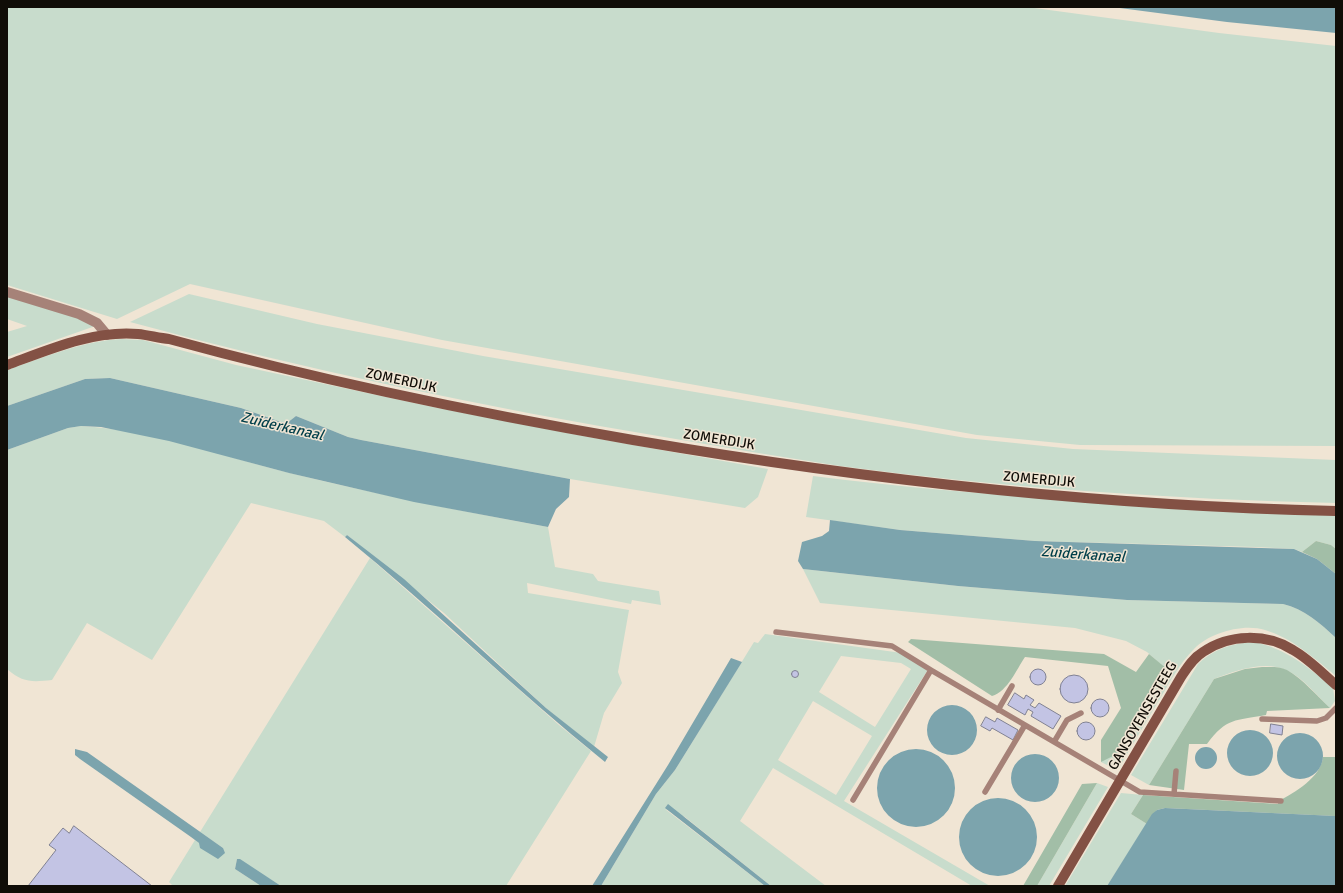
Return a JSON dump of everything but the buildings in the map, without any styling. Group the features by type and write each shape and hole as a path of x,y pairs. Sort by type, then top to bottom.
{"street":[{"path":"7,292 79,314 97,323 107,335"},
{"name":"ZOMERDIJK","path":"7,365 53,348 107,335 139,334 362,387 510,418 688,450 853,475 1010,492 1138,503 1336,511"},
{"name":"GANSOYENSESTEEG","path":"1058,886 1188,665 1201,652 1218,643 1241,638 1262,638 1277,642 1301,655 1336,685"}],"lane":[{"path":"776,632 892,646 930,670 1140,792 1282,801"},
{"path":"853,800 930,670"},
{"path":"998,710 1012,686"},
{"path":"1262,719 1317,721 1326,718 1336,708"},
{"path":"1054,742 1067,720 1081,714"},
{"path":"985,792 1025,725"},
{"path":"1174,794 1176,771"}],"green space":[{"path":"7,7 1027,7 1219,33 1336,46 1336,446 1080,445 977,435 442,340 190,284 117,319 7,285"},
{"path":"7,294 101,324 7,357 7,332 27,326 7,319"},
{"path":"189,294 317,324 483,356 966,438 1073,449 1336,460 1336,503 1212,499 1088,491 902,474 840,466 597,425 462,400 329,372 130,322"},
{"path":"107,340 143,340 236,365 433,407 583,436 768,469 758,497 745,508 570,479 361,440 348,437 296,416 287,423 281,422 241,408 110,378 85,379 7,406 7,370 78,346"},
{"path":"81,426 108,428 160,438 290,473 354,488 548,527 555,567 593,574 598,581 659,591 661,605 632,600 631,604 527,583 528,593 629,610 618,672 622,683 604,713 594,747 546,708 444,613 347,535 345,537 324,521 251,503 152,660 87,623 52,680 33,681 23,679 7,669 7,450 68,428"},
{"path":"813,476 878,484 1009,495 1336,515 1336,549 1331,545 1316,541 1302,552 1294,549 1256,547 1035,541 900,530 806,517"},
{"path":"1316,541 1331,545 1336,549 1336,574 1317,559 1302,552"},
{"path":"370,558 559,725 591,751 506,886 281,886 237,859 235,869 261,886 173,886 169,882 195,840 199,843 223,848 200,832"},
{"path":"803,569 958,586 1127,600 1283,604 1305,613 1336,638 1336,676 1294,643 1265,630 1247,628 1217,634 1200,643 1184,660 1119,768 1111,767 1101,762 1121,746 1167,670 1147,652 1126,641 1075,628 820,603"},
{"path":"765,634 909,654 929,668 844,801 990,886 972,886 773,768 740,821 826,886 771,886 685,817 665,809 765,886 601,886 656,794 675,770 754,642 758,643","holes":["841,656 901,663 911,669 875,727 819,692","813,701 872,736 836,795 778,760"]},
{"path":"911,639 1104,654 1136,672 1149,654 1167,669 1115,755 1101,762 1101,740 1121,708 1108,666 1025,657 1003,690 992,696 908,642"},
{"path":"1254,642 1287,654 1306,666 1333,688 1335,701 1330,708 1304,682 1286,670 1277,667 1259,666 1231,673 1214,679 1149,785 1131,775 1198,664 1210,654 1231,645"},
{"path":"1278,667 1287,670 1304,683 1330,708 1267,711 1266,715 1232,722 1220,729 1207,744 1189,744 1184,790 1149,785 1214,679 1245,669"},
{"path":"1323,757 1336,757 1335,816 1165,808 1157,810 1147,824 1131,814 1143,795 1278,804 1278,801 1292,794 1312,778 1318,771"},
{"path":"1097,783 1108,787 1049,886 1037,886"},
{"path":"1097,783 1037,886 1023,886 1082,784"},
{"path":"1121,793 1143,795 1131,814 1147,824 1107,886 1065,886"}],"water":[{"path":"1112,7 1336,7 1336,33 1227,22"},
{"name":"Zuiderkanaal","path":"110,378 241,408 281,422 287,423 296,416 348,437 361,440 570,479 569,497 556,509 548,527 414,502 289,473 169,441 101,427 81,426 68,428 7,450 7,406 85,379"},
{"name":"Zuiderkanaal","path":"830,520 900,530 1035,541 1294,549 1317,559 1336,574 1336,638 1305,613 1283,604 1127,600 958,586 803,569 798,561 802,542 822,536 829,531"},
{"path":"347,535 404,579 546,708 608,757 605,762 539,707 411,592 345,537"},
{"path":"731,658 742,662 675,770 656,794 601,886 592,886 668,765"},
{"path":"947,705 957,705 970,712 977,725 977,735 970,748 957,755 947,755 938,751 931,744 927,735 927,725 931,716 938,709"},
{"path":"1255,730 1267,736 1272,744 1272,762 1267,770 1259,775 1245,776 1233,770 1228,762 1227,748 1233,736 1241,731"},
{"path":"1305,733 1317,739 1322,747 1322,765 1317,773 1309,778 1295,779 1283,773 1278,765 1277,751 1283,739 1291,734"},
{"path":"1202,747 1210,747 1217,754 1217,762 1210,769 1202,769 1195,762 1195,754"},
{"path":"75,749 87,752 223,848 225,853 218,859 200,848 199,843 191,837 80,759 75,755"},
{"path":"916,749 931,752 938,756 948,766 952,773 955,788 952,803 948,810 938,820 931,824 916,827 901,824 894,820 884,810 880,803 877,788 880,773 884,766 894,756 901,752"},
{"path":"1030,754 1040,754 1052,761 1059,773 1059,783 1052,795 1040,802 1030,802 1022,798 1015,791 1011,783 1011,773 1015,765 1022,758"},
{"path":"998,798 1013,801 1026,809 1034,822 1037,837 1034,852 1026,865 1013,873 998,876 983,873 970,865 962,852 959,837 962,822 970,809 983,801"},
{"path":"668,804 771,886 765,886 665,808"},
{"path":"1165,808 1336,816 1336,886 1107,886 1152,814 1157,810"},
{"path":"237,859 240,859 281,886 261,886 235,869"}]}
